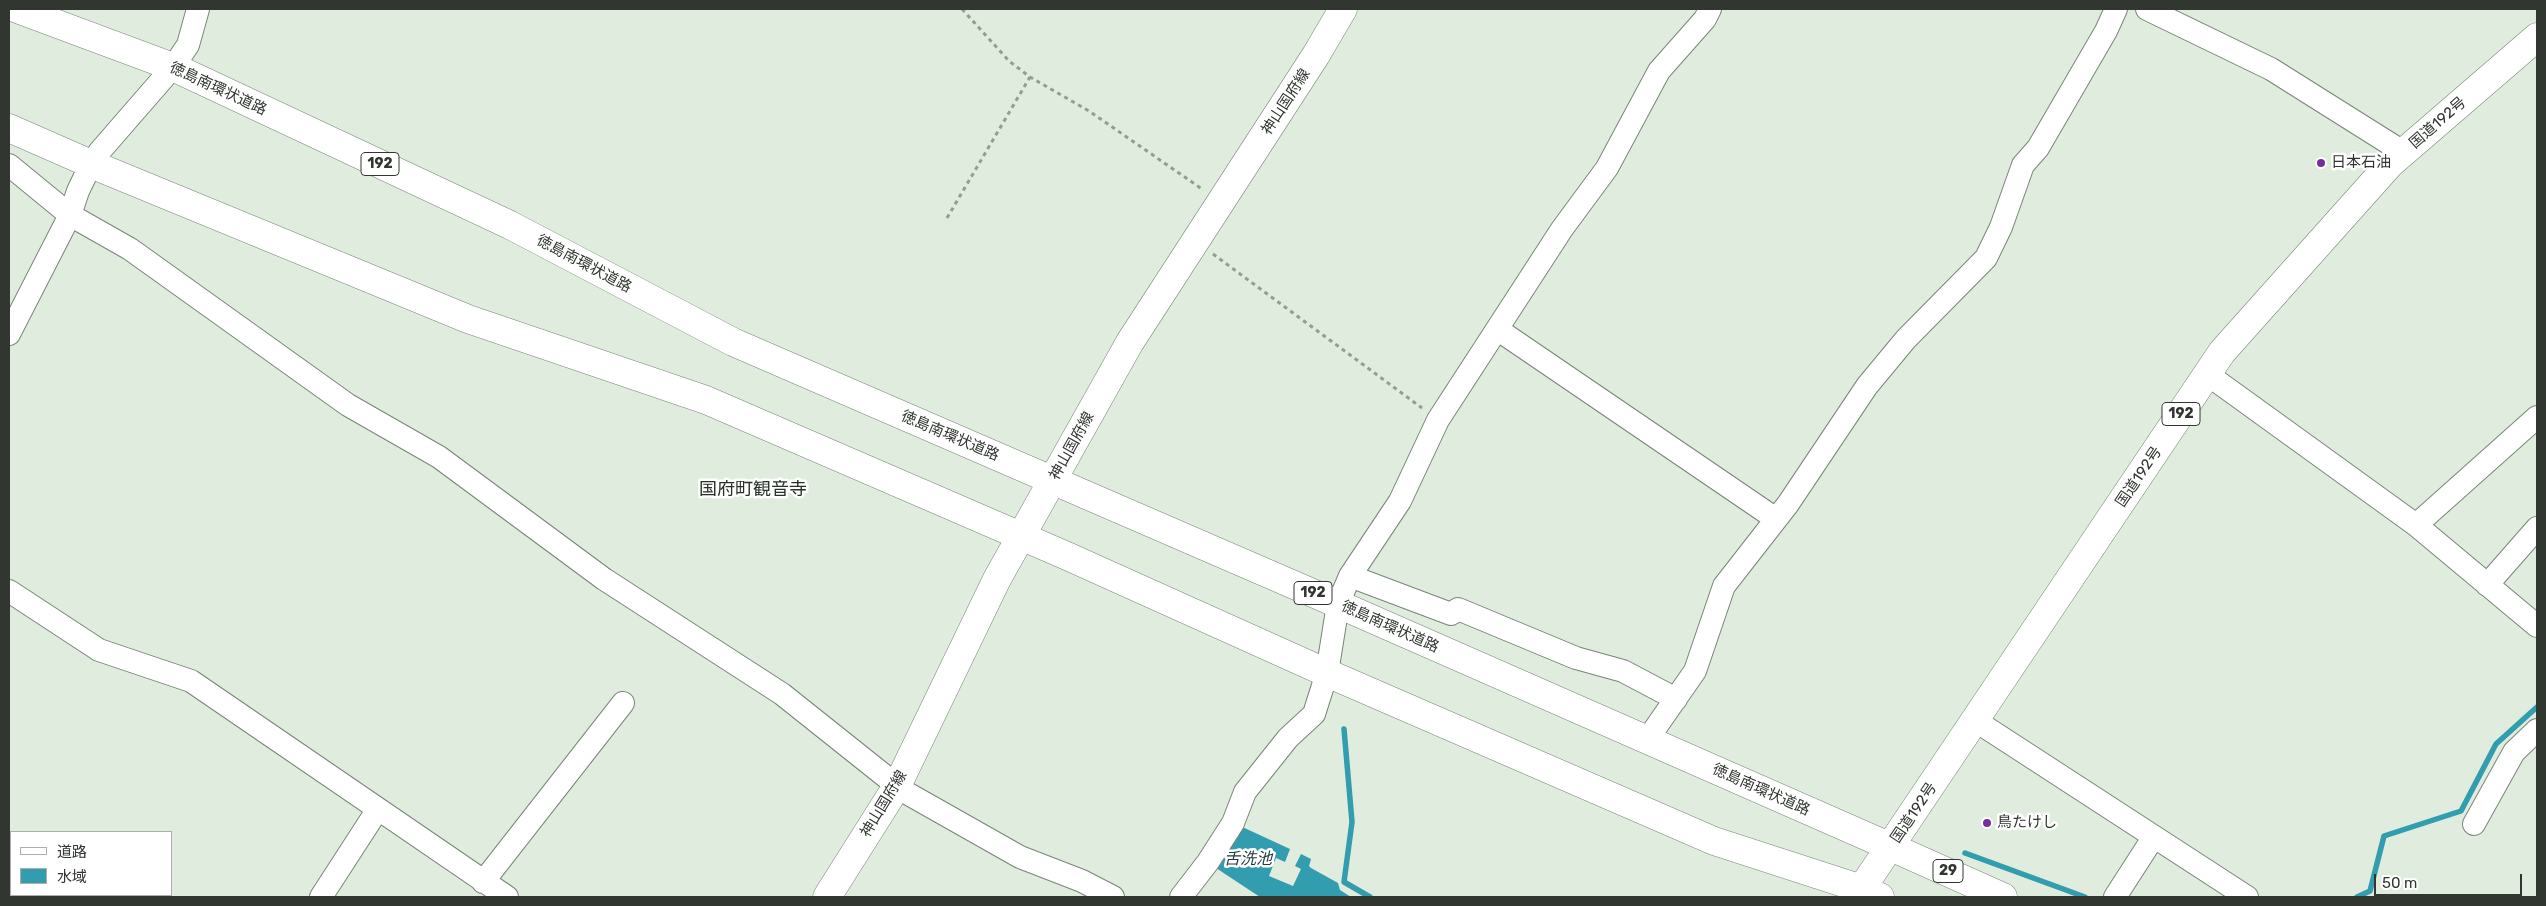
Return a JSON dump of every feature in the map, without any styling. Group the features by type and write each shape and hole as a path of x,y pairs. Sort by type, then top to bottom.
{"main road":[{"name":"徳島南環状道路","path":"16,9 174,67 510,225 733,342 1338,604 1891,847"},
{"name":"神山国府線","path":"827,897 898,786 997,579 1130,342 1343,9"},
{"name":"国道192号","path":"1866,895 1891,847 2222,352 2403,152 2537,37"},
{"name":"192","path":"9,128 91,164 468,319 706,400 1021,536 1326,673 1714,841 1866,895"},
{"name":"29","path":"1891,847 2003,897"}],"street":[{"path":"9,334 70,215 78,191 91,164 100,151 174,67 188,45 198,9"},
{"path":"1181,897 1208,862 1233,823 1245,792 1288,738 1314,714 1326,673 1338,604 1350,576 1400,501 1438,420 1562,228 1608,168 1659,71 1705,19 1710,9"},
{"path":"1648,740 1696,671 1724,586 1776,519 1872,380 1906,339 1986,258 2001,227 2023,165 2038,148 2106,31 2116,9"},
{"path":"2147,9 2271,70 2403,152"},
{"path":"9,165 70,215 130,249 348,405 439,457 604,579 782,694 898,786 1020,857 1082,881 1113,897"},
{"path":"1497,329 1776,519"},
{"path":"2207,374 2416,525 2537,626"},
{"path":"2416,525 2537,417"},
{"path":"2487,584 2537,528"},
{"path":"1350,576 1451,614 1458,609 1576,658 1623,671 1676,699"},
{"path":"9,591 99,650 191,681 507,897"},
{"path":"483,882 623,702"},
{"path":"1976,720 2153,838 2247,897"},
{"path":"2474,824 2514,752 2537,730"},
{"path":"321,897 378,809"},
{"path":"2115,897 2153,838"}],"path":[{"path":"962,9 1009,61 1030,77 1089,111 1221,202"},
{"path":"947,218 1030,77"},
{"path":"1196,241 1438,420"}],"water":[{"name":"舌洗池","path":"1238,825 1290,849 1285,862 1276,858 1269,876 1293,886 1301,869 1295,866 1301,854 1311,859 1309,866 1311,868 1338,883 1340,890 1351,897 1260,897 1213,866"}],"waterway":[{"path":"2357,897 2370,891 2384,836 2461,811 2496,744 2537,707"},
{"path":"1344,729 1352,822 1344,882 1370,897"},
{"path":"1965,853 2085,897"}],"place":[{"name":"日本石油","path":"2321,163"},
{"name":"鳥たけし","path":"1987,823"}],"district":[{"name":"国府町観音寺","path":"753,490"}]}
